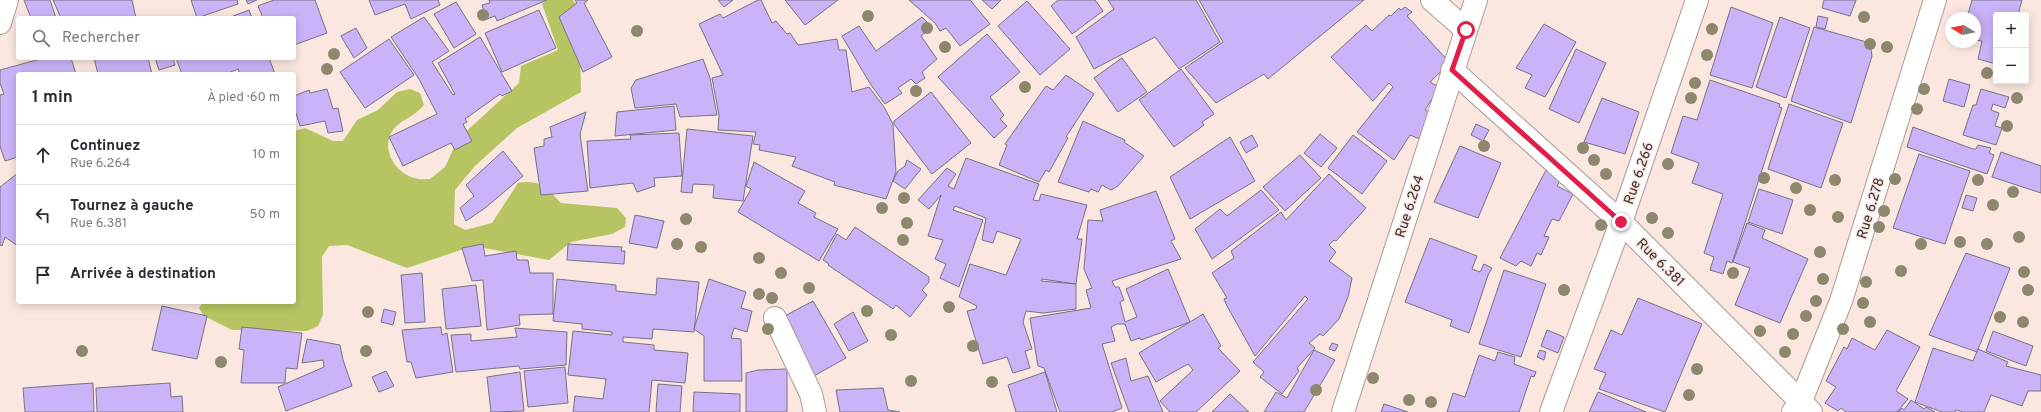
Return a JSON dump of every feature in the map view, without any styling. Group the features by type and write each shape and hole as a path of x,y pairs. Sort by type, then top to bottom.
{"street":[{"path":"0,23 7,0"},
{"path":"1432,0 1466,30"},
{"name":"Rue 6.264","path":"1343,412 1452,70 1476,0"},
{"name":"Rue 6.266","path":"1550,412 1621,222 1697,0"},
{"name":"Rue 6.278","path":"1801,408 1841,301 1935,0"},
{"name":"Rue 6.381","path":"1452,70 1621,222 1801,408"},
{"path":"775,318 811,394 815,412"}],"green space":[{"path":"546,0 573,0 579,9 581,92 517,128 475,166 455,190 454,224 465,230 492,223 518,183 532,182 547,189 561,203 617,208 626,218 625,227 612,234 571,242 549,260 473,246 407,268 347,245 329,246 322,257 323,315 318,326 307,331 232,330 204,316 199,308 202,304 296,304 296,130 305,128 333,141 343,141 357,120 378,110 397,92 410,89 420,93 424,105 416,113 393,130 389,137 389,152 396,166 401,171 417,179 430,179 445,167 458,139 519,83 521,66 558,50 542,4"}],"building":[{"path":"24,0 50,0 55,16 30,16"},
{"path":"53,0 132,0 136,16 60,16"},
{"path":"191,0 237,0 238,4 203,16 196,16"},
{"path":"246,0 257,0 248,4"},
{"path":"274,0 315,0 327,33 296,44 296,16 262,16 258,6"},
{"path":"369,0 438,0 440,5 411,19 405,4 375,15"},
{"path":"489,0 547,0 497,21 495,16 487,19 482,5 490,3"},
{"path":"575,0 588,0 584,3 612,57 583,72 559,17 577,3"},
{"path":"718,0 733,0 724,7"},
{"path":"758,0 761,0 772,23 776,21 787,34 790,33 798,45 837,39 839,50 846,50 852,92 869,87 884,107 893,124 896,172 886,199 834,185 835,182 792,166 796,157 759,150 760,145 753,144 756,132 718,130 719,115 712,78 723,75 699,24 720,14 723,18"},
{"path":"785,0 838,0 805,25"},
{"path":"909,0 970,0 990,24 960,46 946,28 940,31 935,23"},
{"path":"982,0 1001,0 992,9"},
{"path":"1058,0 1095,0 1103,11 1072,34 1051,6"},
{"path":"1108,0 1196,0 1220,42 1179,69 1155,37 1094,69 1076,37 1114,9"},
{"path":"1199,0 1364,0 1268,79 1264,74 1216,103 1185,68 1223,42"},
{"path":"1824,0 1856,0 1850,16 1822,8"},
{"path":"1972,0 2022,0 2019,12 1993,12 1993,63 1978,59 1982,41 1981,12 1969,12"},
{"path":"1027,1 1070,49 1040,75 998,26"},
{"path":"456,2 476,34 454,48 434,14"},
{"path":"1405,7 1412,12 1407,16 1450,63 1430,82 1439,87 1425,110 1435,114 1422,140 1410,135 1394,160 1357,132 1393,87 1389,83 1373,101 1331,57 1366,25 1372,31 1389,15 1391,16 1399,8 1401,10"},
{"path":"1731,7 1773,23 1752,88 1710,75"},
{"path":"249,10 251,16 233,16"},
{"path":"539,10 556,48 502,72 485,33"},
{"path":"1818,16 1828,18 1825,29 1816,27"},
{"path":"424,17 449,51 432,62 453,95 455,94 438,63 480,37 512,91 502,96 500,94 465,119 467,122 463,124 472,141 455,150 451,143 403,166 389,137 437,114 419,79 391,37"},
{"path":"922,17 932,27 921,36 937,59 922,72 925,78 916,84 911,79 898,88 902,93 885,104 871,85 842,36 859,26 876,51"},
{"path":"1780,17 1810,28 1786,98 1756,87"},
{"path":"1544,24 1576,42 1545,97 1525,88 1532,75 1516,68"},
{"path":"1814,27 1870,43 1872,56 1851,123 1791,101"},
{"path":"356,28 367,48 354,58 341,36"},
{"path":"987,34 1020,72 990,97 1004,115 1000,119 1007,126 994,138 938,77"},
{"path":"389,39 414,75 365,108 340,72"},
{"path":"1576,49 1606,63 1579,123 1549,109"},
{"path":"1122,58 1147,92 1118,112 1094,78"},
{"path":"703,59 710,78 717,115 680,117 676,104 635,108 631,88 636,80"},
{"path":"37,60 72,60 75,72 16,72 16,158 5,161 0,146 0,95 4,94 0,83 0,70"},
{"path":"94,60 148,60 152,72 98,72"},
{"path":"156,60 174,60 175,65 159,70"},
{"path":"177,60 270,60 274,72 239,72 238,69 231,72 181,72"},
{"path":"1181,69 1214,114 1202,122 1204,125 1174,147 1139,100"},
{"path":"1066,75 1094,94 1066,137 1068,138 1049,172 1046,170 1039,182 999,165 1007,145 1005,144 1046,86 1053,90"},
{"path":"1949,79 1970,85 1964,107 1943,101"},
{"path":"1710,80 1780,104 1779,107 1782,108 1732,263 1727,261 1723,274 1710,270 1714,257 1704,253 1723,194 1692,183 1699,163 1671,153 1683,116 1697,120"},
{"path":"327,89 333,109 338,108 343,131 328,133 325,121 300,126 296,113 296,95 309,90 310,93"},
{"path":"1981,89 2009,97 2005,108 1993,104 1991,110 1999,113 1995,126 2002,128 1996,145 1963,135 1973,105 1976,105"},
{"path":"931,92 971,143 932,174 894,124 894,121"},
{"path":"1602,98 1639,112 1625,154 1584,142"},
{"path":"1789,104 1843,123 1821,188 1768,169"},
{"path":"674,106 676,130 615,136 617,112"},
{"path":"586,112 580,134 588,191 541,195 534,148 544,146 544,139 552,137 550,127"},
{"path":"1083,121 1125,140 1124,142 1144,156 1118,186 1111,190 1102,185 1098,192 1091,189 1089,192 1058,182"},
{"path":"1476,124 1489,130 1483,141 1471,135"},
{"path":"1913,127 1973,149 1976,149 1978,145 1991,148 1989,153 1994,155 1987,174 1907,147"},
{"path":"687,129 753,136 743,201 713,198 714,185 693,184 692,193 681,192"},
{"path":"679,133 682,176 654,178 655,186 637,192 633,183 590,188 587,141 631,139 630,135"},
{"path":"1320,134 1337,148 1321,167 1304,153"},
{"path":"1252,135 1258,146 1246,153 1240,142"},
{"path":"1353,135 1387,161 1362,194 1328,168"},
{"path":"1230,137 1255,181 1190,219 1170,177"},
{"path":"1460,146 1501,163 1478,218 1434,202"},
{"path":"503,151 523,176 485,208 466,221 460,208 474,196 466,185"},
{"path":"2001,152 2041,166 2041,193 1992,177"},
{"path":"1919,154 1970,171 1945,244 1893,228"},
{"path":"1300,155 1321,178 1285,211 1263,187"},
{"path":"966,158 1039,184 1033,200 1039,201 1041,194 1087,205 1077,239 1082,239 1076,284 1076,309 1043,313 1026,311 1023,322 1032,349 1025,351 1030,368 1013,373 1007,357 983,364 967,311 976,309 977,306 959,297 970,264 1006,275 1021,239 997,231 993,243 982,240 986,218 955,206 953,210 983,220 959,287 940,278 946,264 935,259 943,240 928,236 941,195 929,209 918,200 947,168 956,174 948,186 954,189","holes":["1042,279 1076,284 1041,281"]},
{"path":"907,160 921,169 905,189 893,181 898,171 905,166"},
{"path":"754,162 805,191 798,203 816,213 814,217 838,229 819,261 738,212 751,189 746,186"},
{"path":"1546,170 1561,179 1557,186 1573,194 1559,221 1552,219 1544,236 1549,237 1541,255 1537,253 1531,266 1521,261 1516,266 1500,258"},
{"path":"1329,174 1366,208 1336,241 1334,240 1329,245 1336,252 1329,261 1352,278 1348,297 1339,319 1323,336 1320,334 1309,343 1315,348 1297,368 1299,371 1282,394 1260,377 1264,372 1253,362 1308,299 1305,296 1255,356 1227,306 1224,299 1227,298 1212,273 1234,258 1231,251 1281,212 1286,220"},
{"path":"16,175 16,245 5,237 2,246 0,245 0,187"},
{"path":"1759,189 1793,200 1782,234 1748,222"},
{"path":"1261,190 1279,210 1212,259 1195,229 1220,209 1227,216"},
{"path":"1156,191 1175,239 1171,241 1181,259 1112,281 1115,287 1119,287 1124,300 1120,302 1125,322 1137,317 1126,289 1168,269 1190,322 1141,340 1140,338 1131,341 1125,324 1117,324 1111,327 1115,341 1102,344 1122,408 1112,412 1060,412 1044,368 1038,366 1030,318 1091,308 1086,290 1092,288 1084,269 1088,220 1103,221 1100,210"},
{"path":"1966,195 1977,198 1973,211 1962,208"},
{"path":"635,215 664,221 657,248 629,243"},
{"path":"1747,223 1765,230 1762,238 1808,259 1780,323 1735,305 1750,268 1733,262"},
{"path":"855,227 929,277 929,282 922,290 927,295 910,317 896,305 893,309 828,265 829,264 823,260 837,234 846,240"},
{"path":"1430,238 1477,256 1472,269 1480,272 1484,264 1492,268 1488,275 1469,333 1450,326 1452,320 1405,302"},
{"path":"483,244 485,256 516,251 517,260 528,260 530,273 553,273 553,314 519,315 520,325 487,330 483,280 472,281 462,248"},
{"path":"568,244 622,247 621,251 625,251 624,264 567,260"},
{"path":"1966,253 2010,268 1977,352 1929,335"},
{"path":"1504,270 1546,284 1521,357 1479,344"},
{"path":"422,273 425,322 405,323 401,275"},
{"path":"657,278 699,282 694,332 653,329 652,339 623,337 623,342 654,345 654,350 688,353 685,383 652,380 649,412 573,412 575,396 603,399 606,379 568,375 573,331 612,335 612,332 582,329 582,324 553,321 557,279 616,285 616,291 656,295"},
{"path":"709,279 746,292 741,308 752,311 747,332 734,328 731,338 741,339 742,381 704,381 704,336 694,329"},
{"path":"476,285 481,326 446,329 442,289"},
{"path":"1638,298 1702,324 1665,412 1599,389 1606,373 1594,369 1611,330 1622,335"},
{"path":"813,301 846,358 812,377 781,318"},
{"path":"162,306 207,316 197,359 152,350"},
{"path":"384,309 396,312 393,325 381,322"},
{"path":"853,312 868,341 849,351 834,324"},
{"path":"1203,314 1221,346 1218,348 1240,371 1196,412 1170,412 1160,401 1193,370 1188,364 1156,382 1139,353"},
{"path":"242,327 302,333 297,369 286,368 285,383 241,383 244,350 239,349"},
{"path":"441,327 442,335 447,333 453,372 416,378 411,362 407,362 402,330"},
{"path":"515,328 567,332 566,365 520,369 519,366 456,372 451,335 471,334 471,341 517,337"},
{"path":"1547,330 1564,337 1558,353 1541,346"},
{"path":"1887,330 1920,347 1896,391 1908,399 1897,412 1846,412 1841,408 1838,411 1825,403 1836,387 1826,381 1844,347 1847,349 1852,338 1875,350"},
{"path":"1993,331 2033,346 2026,366 1986,351"},
{"path":"307,339 340,345 343,360 352,386 286,411 278,387 324,367 323,360 302,363"},
{"path":"1332,343 1338,345 1335,351 1329,349"},
{"path":"1933,348 1973,361 1978,349 2008,362 2006,366 2041,375 2041,391 2028,391 2022,406 1991,395 1984,412 1963,412 1956,410 1955,412 1942,412 1915,402"},
{"path":"1314,350 1335,360 1304,412 1264,412 1276,392 1287,398"},
{"path":"1540,350 1546,352 1544,360 1537,357"},
{"path":"1498,352 1515,357 1514,364 1536,372 1534,377 1531,376 1519,412 1447,412 1453,393 1465,397 1479,355 1495,361"},
{"path":"1126,358 1131,381 1148,376 1163,412 1129,412 1111,363"},
{"path":"565,367 568,403 528,407 524,371"},
{"path":"787,369 787,412 746,412 746,373 758,370"},
{"path":"386,371 394,386 379,392 372,377"},
{"path":"520,372 524,411 491,412 487,377"},
{"path":"1045,372 1057,412 1016,412 1008,385"},
{"path":"93,383 94,412 25,412 23,388"},
{"path":"170,383 171,397 182,396 183,412 97,412 96,388"},
{"path":"658,384 682,386 680,412 656,412"},
{"path":"883,388 888,410 900,412 840,412 836,390"},
{"path":"694,392 740,394 740,412 693,412"},
{"path":"1598,392 1646,412 1589,412"},
{"path":"1230,394 1249,412 1212,412"},
{"path":"1911,400 1924,409 1926,407 1935,412 1898,412 1902,408 1904,410"},
{"path":"1384,404 1408,412 1381,412"}],"route":[{"path":"1466,30 1452,70 1621,222"}]}
